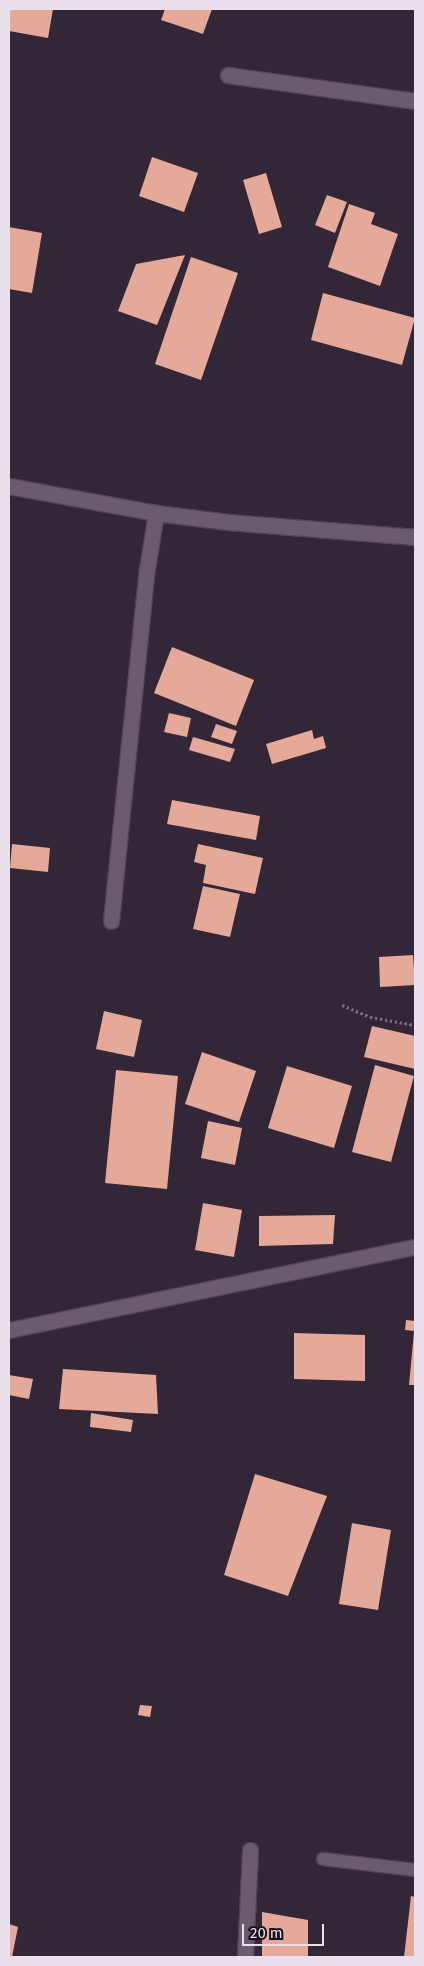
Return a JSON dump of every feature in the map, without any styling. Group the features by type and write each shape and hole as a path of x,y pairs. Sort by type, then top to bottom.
{"street":[{"path":"228,75 415,101"},
{"path":"9,486 156,513 237,523 415,538"},
{"path":"111,921 146,579 156,513"},
{"path":"9,1330 415,1247"},
{"path":"245,1957 250,1850"}],"lane":[{"path":"323,1859 415,1870"}],"path":[{"path":"342,1005 370,1017 415,1025"}],"building":[{"path":"9,9 53,9 48,38 9,31"},
{"path":"165,9 212,9 203,34 161,20"},
{"path":"152,157 198,173 184,212 139,196"},
{"path":"266,173 282,227 259,234 243,180"},
{"path":"327,195 347,202 335,233 315,225"},
{"path":"349,204 375,213 371,224 398,234 380,286 328,267"},
{"path":"9,227 42,233 32,293 9,289"},
{"path":"185,255 157,325 118,311 136,264"},
{"path":"191,257 238,273 201,380 155,364"},
{"path":"323,293 415,318 402,365 311,340"},
{"path":"172,647 254,680 236,726 154,693"},
{"path":"169,713 191,718 187,737 164,732"},
{"path":"216,724 237,731 232,744 211,737"},
{"path":"312,730 314,739 323,736 326,748 272,764 266,744"},
{"path":"193,737 235,749 230,762 189,750"},
{"path":"172,800 260,816 256,840 167,824"},
{"path":"12,844 50,848 48,872 10,868"},
{"path":"198,844 263,858 255,894 203,883 206,865 194,862"},
{"path":"203,886 240,894 230,937 193,929"},
{"path":"413,955 415,985 380,987 379,957"},
{"path":"104,1011 142,1020 134,1057 96,1049"},
{"path":"372,1026 415,1036 415,1069 364,1057"},
{"path":"202,1052 256,1071 239,1122 185,1104"},
{"path":"375,1065 414,1076 391,1162 352,1152"},
{"path":"287,1066 352,1086 334,1148 268,1128"},
{"path":"116,1070 178,1076 167,1189 105,1183"},
{"path":"208,1121 242,1128 235,1165 201,1158"},
{"path":"203,1203 242,1210 234,1257 195,1250"},
{"path":"335,1215 333,1244 259,1246 259,1216"},
{"path":"406,1320 415,1321 415,1331 405,1330"},
{"path":"414,1332 415,1385 409,1385"},
{"path":"294,1333 365,1335 365,1381 294,1379"},
{"path":"63,1369 156,1375 158,1414 59,1409"},
{"path":"9,1375 33,1379 29,1399 9,1395"},
{"path":"91,1413 133,1420 131,1432 90,1427"},
{"path":"255,1474 327,1496 288,1596 224,1575"},
{"path":"352,1523 391,1530 378,1610 339,1604"},
{"path":"140,1705 152,1706 150,1717 138,1715"},
{"path":"411,1896 415,1897 415,1957 404,1957"},
{"path":"262,1912 308,1920 308,1957 262,1957"},
{"path":"9,1924 18,1927 12,1957 9,1957"}]}
